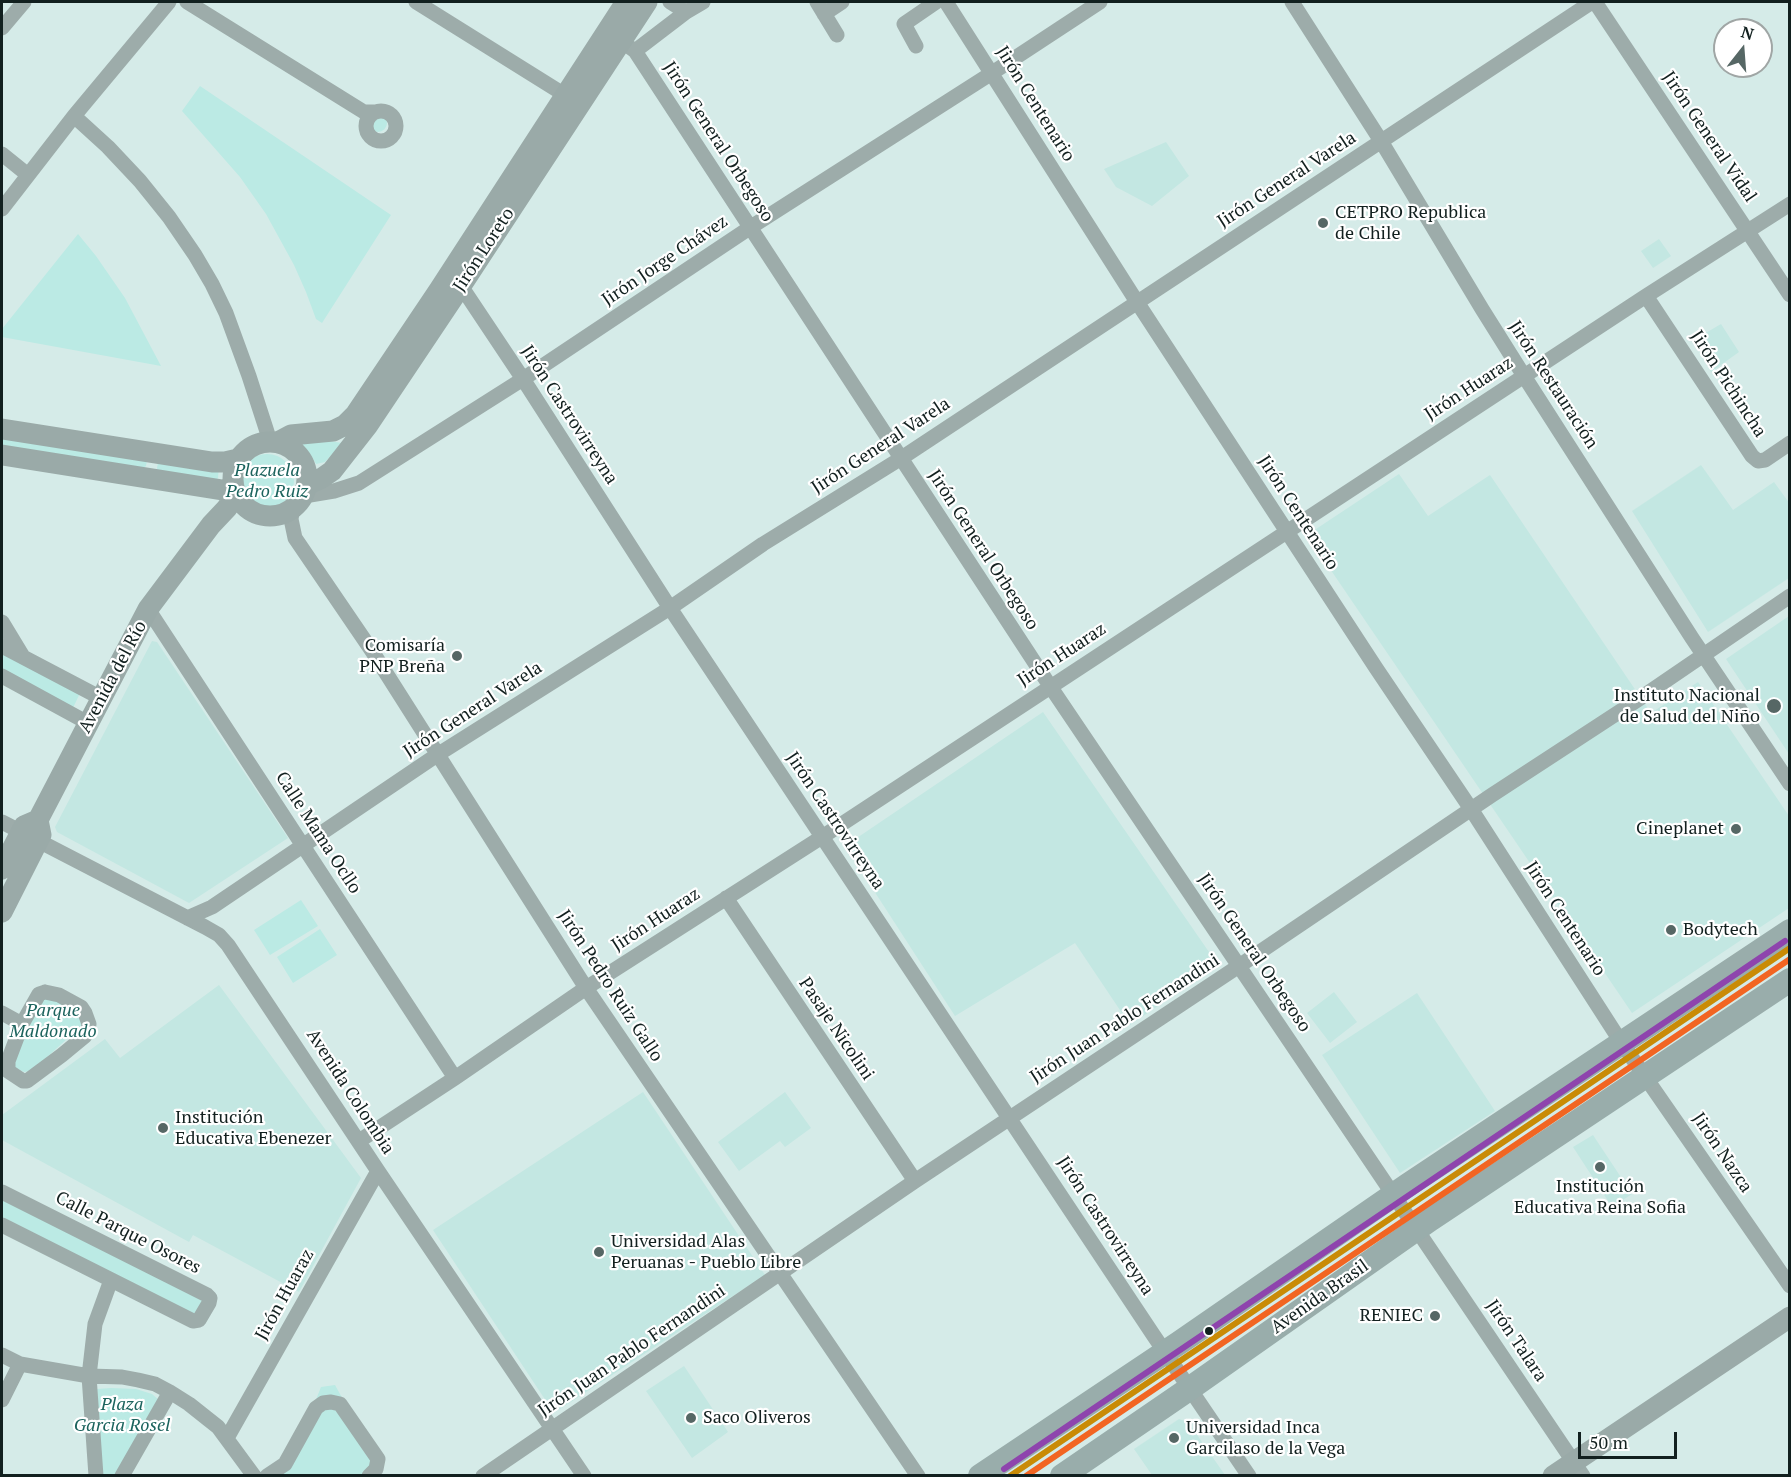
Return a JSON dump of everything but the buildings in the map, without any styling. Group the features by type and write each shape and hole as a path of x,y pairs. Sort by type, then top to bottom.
{"main road":[{"name":"Jirón Loreto","path":"301,496 343,459 374,415 565,94 626,2"},
{"name":"Jirón Loreto","path":"274,442 291,435 333,431 345,425 355,415 628,46 647,2"},
{"path":"2,429 212,462 238,459"},
{"path":"260,442 274,442 289,446 298,453 307,474 301,496 276,516 266,516 256,513 240,502 232,481 238,459 244,451 260,442"},
{"path":"149,478 154,452"},
{"path":"2,455 235,493"},
{"name":"Avenida del Río","path":"2,912 32,831 148,609 211,525 227,508 235,493"},
{"name":"Avenida del Río","path":"200,541 222,526 256,513"},
{"name":"Avenida del Río","path":"2,869 32,831"},
{"path":"980,1476 1393,1195 1790,931"},
{"name":"Avenida Brasil","path":"1062,1476 1417,1229 1790,980"},
{"path":"1553,1476 1578,1469 1790,1317"}],"street":[{"path":"2,28 24,2"},
{"path":"2,209 74,116 169,2"},
{"path":"187,2 369,116"},
{"path":"416,2 565,94"},
{"path":"670,2 686,12"},
{"name":"Jirón Loreto","path":"628,46 703,2"},
{"path":"837,35 820,8 842,2"},
{"path":"916,46 904,24 936,2"},
{"name":"Jirón Centenario","path":"946,2 1137,302 1622,1042"},
{"name":"Jirón Jorge Chávez","path":"301,496 334,491 359,483 523,379 751,227 1100,2"},
{"name":"Jirón Restauración","path":"1292,2 1381,141 1524,376 1703,654 1790,784"},
{"name":"Jirón General Varela","path":"187,918 213,907 437,755 670,608 763,544 900,459 1594,2"},
{"name":"Jirón General Vidal","path":"1594,2 1790,295"},
{"name":"Jirón General Orbegoso","path":"628,46 751,227 1050,686 1417,1229"},
{"path":"74,116 140,181 169,217 195,255 226,313 274,442"},
{"path":"2,154 28,175"},
{"name":"Jirón Huaraz","path":"359,1141 586,988 822,837 1646,296 1790,204"},
{"name":"Jirón Castrovirreyna","path":"455,281 523,379 670,608 1164,1352 1249,1476"},
{"name":"Jirón Pichincha","path":"1646,296 1752,456 1758,461 1765,460 1790,443"},
{"name":"Jirón Pedro Ruiz Gallo","path":"301,496 291,519 294,538 372,651 586,988 918,1476"},
{"name":"Jirón Juan Pablo Fernandini","path":"483,1476 915,1181 1632,704 1790,596"},
{"name":"Calle Mama Ocllo","path":"148,609 455,1078"},
{"path":"2,622 23,658"},
{"path":"2,646 101,698"},
{"path":"2,676 88,723"},
{"name":"Avenida Colombia","path":"2,822 32,831 219,935 228,945 584,1476"},
{"name":"Pasaje Nicolini","path":"726,898 915,1181"},
{"path":"45,992 59,995 81,1007 88,1024 85,1036 27,1081 23,1081 8,1071 7,1066 22,1024 39,994 45,992"},
{"path":"2,1013 22,1024"},
{"name":"Jirón Nazca","path":"1622,1042 1790,1286"},
{"name":"Jirón Huaraz","path":"227,1438 378,1171"},
{"name":"Calle Parque Osores","path":"2,1192 207,1295 210,1298 209,1303 199,1320 193,1321 2,1225"},
{"name":"Jirón Talara","path":"1417,1229 1578,1469"},
{"path":"96,1476 89,1376 95,1324 111,1280"},
{"path":"2,1355 20,1364 89,1376 122,1377 155,1384 207,1417 218,1427 254,1476"},
{"path":"2,1401 20,1364"},
{"path":"122,1476 170,1392"},
{"path":"267,1476 285,1464 315,1408 323,1403 331,1402 340,1404 378,1459 376,1469 369,1476"}],"shaded area":[{"path":"1166,142 1189,176 1152,206 1116,187 1104,169"},
{"path":"1659,239 1671,256 1653,268 1641,251"},
{"path":"1721,324 1739,352 1711,372 1692,341"},
{"path":"1701,465 1733,510 1774,482 1790,504 1789,578 1708,632 1632,511"},
{"path":"1399,474 1428,516 1490,475 1651,713 1698,682 1789,816 1789,908 1632,1013 1307,535"},
{"name":"Instituto Nacional de Salud del Niño","path":"1789,616 1789,754 1726,659"},
{"path":"152,641 157,642 288,838 189,903 57,832 55,827"},
{"path":"1043,712 1218,965 1130,1025 1075,943 955,1016 845,846"},
{"name":"Institución Educativa Ebenezer","path":"219,985 361,1178 299,1292 193,1235 189,1242 2,1140 2,1115 105,1039 120,1058"},
{"path":"1334,992 1357,1022 1330,1043 1307,1013"},
{"path":"1417,993 1495,1111 1400,1173 1322,1055"},
{"name":"Universidad Alas Peruanas - Pueblo Libre","path":"643,1092 765,1275 554,1413 433,1230"},
{"path":"785,1092 811,1128 785,1147 780,1141 739,1171 718,1142"},
{"name":"Institución Educativa Reina Sofia","path":"1593,1135 1632,1194 1612,1207 1573,1147"},
{"name":"Saco Oliveros","path":"684,1366 728,1432 692,1458 646,1391"},
{"name":"Universidad Inca Garcilaso de la Vega","path":"1179,1419 1188,1422 1225,1475 1152,1475 1134,1449"}],"green space":[{"path":"200,86 391,215 322,323 316,319 294,265 266,214 240,177 182,111"},
{"path":"378,114 384,117 387,123 384,129 378,132 372,129 369,123 372,117"},
{"path":"78,234 125,298 161,366 2,337 2,329"},
{"path":"2,429 148,454 146,466 142,469 2,446"},
{"path":"299,436 342,443 325,462 316,464 302,447 294,442"},
{"name":"Plazuela Pedro Ruiz","path":"267,454 277,456 286,462 292,471 294,481 292,491 286,500 277,506 267,508 257,506 248,500 242,491 240,481 242,471 248,462 257,456"},
{"path":"159,457 219,465 218,478 215,481 158,472"},
{"path":"2,652 80,693 73,708 2,670"},
{"path":"301,900 318,926 270,955 254,930"},
{"path":"320,929 337,955 293,983 277,957"},
{"name":"Parque Maldonado","path":"42,994 83,1013 81,1026 32,1071 24,1072 11,1066"},
{"path":"2,1198 204,1299 195,1317 2,1221"},
{"path":"335,1385 345,1403 315,1402 321,1387"},
{"name":"Plaza Garcia Rosel","path":"97,1389 136,1389 152,1394 159,1400 117,1475 101,1475"},
{"path":"325,1408 338,1410 371,1458 372,1464 363,1475 276,1476 320,1411"}],"transit line":[{"path":"1004,1469 1785,941"},
{"path":"1010,1476 1790,948"},
{"path":"1026,1476 1790,959"}],"place":[{"name":"CETPRO Republica de Chile","path":"1323,223"},
{"name":"Comisaría PNP Breña","path":"457,656"},
{"name":"Instituto Nacional de Salud del Niño","path":"1774,706"},
{"name":"Cineplanet","path":"1736,829"},
{"name":"Bodytech","path":"1671,930"},
{"name":"Institución Educativa Ebenezer","path":"163,1128"},
{"name":"Institución Educativa Reina Sofia","path":"1600,1167"},
{"name":"Universidad Alas Peruanas - Pueblo Libre","path":"599,1252"},
{"name":"RENIEC","path":"1435,1316"},
{"name":"Saco Oliveros","path":"691,1418"},
{"name":"Universidad Inca Garcilaso de la Vega","path":"1174,1438"}]}
